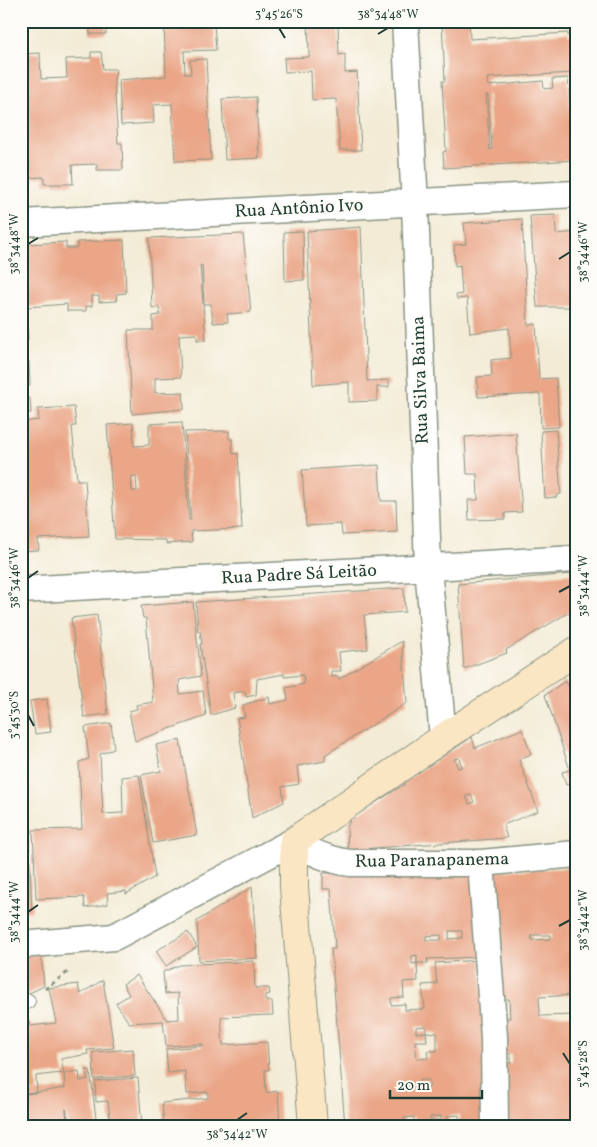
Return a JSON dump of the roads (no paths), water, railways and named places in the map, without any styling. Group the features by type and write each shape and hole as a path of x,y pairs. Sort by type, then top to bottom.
{"main road":[{"path":"313,1126 294,887 294,841 443,738 576,651"}],"street":[{"name":"Rua Silva Baima","path":"405,21 415,204 428,568 443,738"},
{"name":"Rua Antônio Ivo","path":"21,223 415,204 576,194"},
{"name":"Rua Padre Sá Leitão","path":"21,590 576,559"},
{"name":"Rua Paranapanema","path":"294,841 310,852 333,860 350,863 481,863 576,854"},
{"path":"21,945 114,937 294,841"},
{"path":"481,863 494,1038 495,1126"}]}
